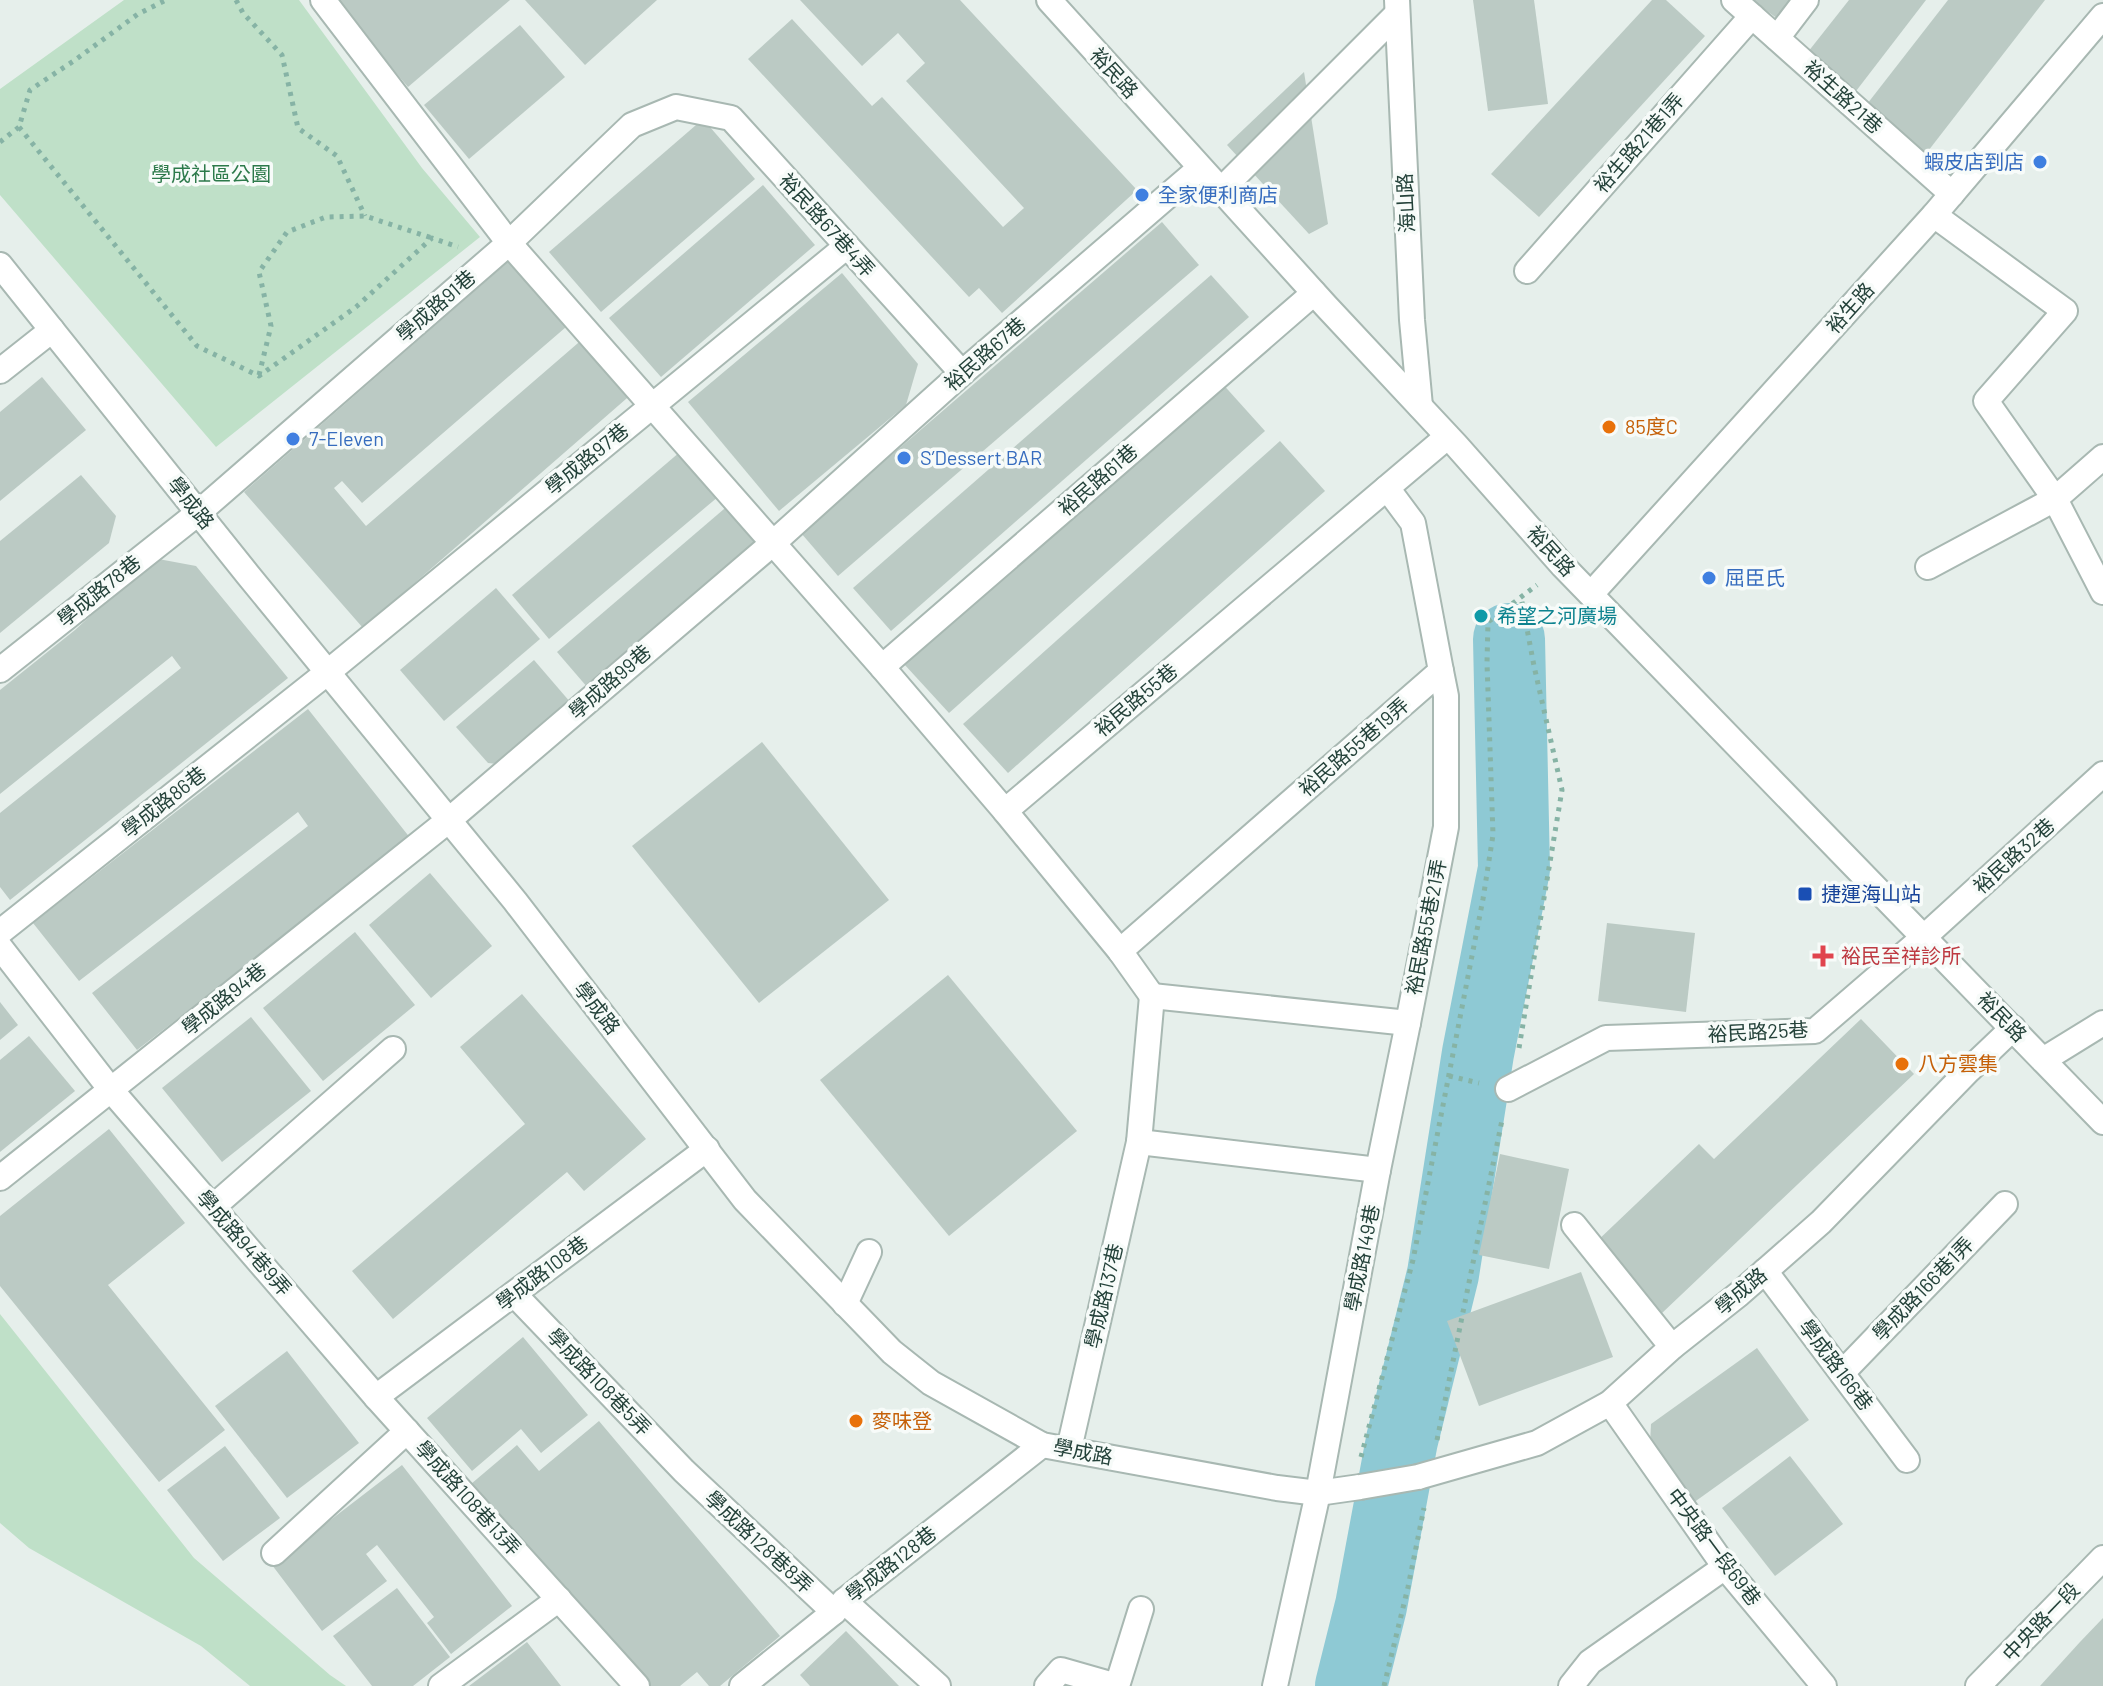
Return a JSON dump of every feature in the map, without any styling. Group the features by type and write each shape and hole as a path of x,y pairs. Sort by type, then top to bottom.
{"street":[{"path":"323,0 500,251 652,407 882,667 1120,951 1152,996"},
{"name":"裕民路","path":"1049,0 1563,566 2103,1122"},
{"path":"1777,38 1806,0"},
{"path":"1221,190 1397,7"},
{"name":"海山路","path":"1397,7 1412,320 1420,406"},
{"name":"裕生路21巷","path":"1743,8 1952,194"},
{"name":"裕生路21巷1弄","path":"1527,271 1743,8"},
{"name":"裕生路","path":"1591,594 1934,215 2103,16"},
{"name":"學成路91巷","path":"198,513 500,251 632,125 676,107"},
{"name":"裕民路67巷4弄","path":"676,107 731,118 962,373"},
{"name":"裕民路67巷","path":"772,544 962,373 1200,168"},
{"path":"1934,215 2065,311 1986,401 2055,499 2103,592"},
{"name":"學成路97巷","path":"328,672 847,246"},
{"name":"學成路","path":"0,265 515,901 745,1200 892,1352 931,1383 1042,1445 1318,1493 1424,1476 1537,1443 1610,1403 1672,1347 1765,1271 1821,1222 2013,1028"},
{"name":"裕民路61巷","path":"882,667 1314,293"},
{"path":"0,371 52,330"},
{"name":"裕民路55巷","path":"1005,811 1447,437"},
{"path":"1928,567 2055,499 2103,457"},
{"path":"1387,488 1413,523 1441,671"},
{"name":"學成路78巷","path":"0,670 198,513"},
{"name":"學成路99巷","path":"449,820 772,544"},
{"name":"裕民路55巷19弄","path":"1120,951 1441,671"},
{"name":"裕民路55巷21弄","path":"1152,996 1408,1023 1446,827 1446,696 1441,671"},
{"name":"學成路86巷","path":"0,932 328,672"},
{"name":"裕民路32巷","path":"1924,937 2103,774"},
{"name":"學成路94巷","path":"0,1178 449,820"},
{"name":"裕民路25巷","path":"1508,1089 1606,1038 1815,1031 1924,937"},
{"name":"學成路94巷9弄","path":"0,947 111,1090 376,1397"},
{"name":"學成路137巷","path":"1069,1449 1139,1142 1152,996"},
{"name":"學成路149巷","path":"1275,1686 1318,1493 1408,1023"},
{"path":"2043,1060 2103,1023"},
{"path":"213,1207 393,1049"},
{"path":"1139,1142 1378,1170"},
{"name":"學成路108巷","path":"376,1397 707,1149"},
{"name":"學成路166巷1弄","path":"1842,1373 2005,1204"},
{"path":"1574,1225 1672,1347"},
{"path":"845,1304 869,1252"},
{"name":"學成路166巷","path":"1765,1271 1907,1460"},
{"name":"學成路108巷5弄","path":"514,1294 684,1471"},
{"name":"學成路108巷13弄","path":"376,1397 637,1686"},
{"name":"中央路一段69巷","path":"1610,1403 1725,1567 1824,1686"},
{"path":"274,1553 407,1431"},
{"name":"學成路128巷","path":"742,1686 1042,1445"},
{"name":"學成路128巷8弄","path":"684,1471 839,1606 938,1686"},
{"name":"中央路一段","path":"1978,1686 2103,1558"},
{"path":"1571,1686 1590,1662 1725,1567"},
{"path":"441,1686 559,1599"},
{"path":"1047,1686 1061,1670 1117,1686 1141,1609"}],"path":[{"path":"0,142 19,127 30,90 138,14 166,0"},
{"path":"236,0 243,13 282,55 298,128 337,156 365,216"},
{"path":"19,127 197,346 259,376"},
{"path":"259,376 271,326 259,272 287,232 326,217 365,216 432,238 500,251"},
{"path":"259,376 356,307 432,238"},
{"path":"1356,1488 1413,1260 1493,835 1488,622 1563,566"},
{"path":"1384,1686 1408,1587 1424,1476 1520,1041 1562,790 1521,597"}],"green space":[{"name":"學成社區公園","path":"124,0 299,0 422,168 480,237 216,447 0,195 0,89"},
{"path":"0,1314 194,1558 346,1686 250,1686 201,1646 29,1548 0,1523"}],"building":[{"path":"334,0 510,0 408,87"},
{"path":"525,0 657,0 585,65"},
{"path":"800,0 960,0 1137,190 1002,313 979,288 969,297 748,59 792,19 872,106 882,97 1003,227 1024,208 906,81 925,63 898,33 862,66"},
{"path":"1473,0 1534,0 1548,104 1488,111"},
{"path":"1652,0 1666,0 1705,36 1539,217 1491,174"},
{"path":"1752,0 1792,0 1778,19"},
{"path":"1849,0 1926,0 1853,95 1804,57"},
{"path":"1948,0 2045,0 1925,155 1864,108"},
{"path":"520,25 565,77 469,159 424,105"},
{"path":"1304,72 1328,224 1309,234 1227,145"},
{"path":"703,119 755,179 601,312 549,252"},
{"path":"763,185 815,245 661,377 609,318"},
{"path":"1162,222 1199,265 838,576 801,533"},
{"path":"516,255 573,321 362,503 342,481 334,488 366,526 585,337 634,392 363,628 244,492"},
{"path":"842,273 918,364 906,405 779,511 688,402"},
{"path":"1211,275 1249,317 891,631 853,588"},
{"path":"42,377 86,430 0,501 0,412"},
{"path":"1220,381 1265,431 949,713 904,664"},
{"path":"1280,441 1325,491 1008,773 963,724"},
{"path":"687,446 725,491 549,639 512,595"},
{"path":"81,475 116,516 109,543 0,633 0,541"},
{"path":"731,503 769,547 594,695 557,652"},
{"path":"153,558 196,566 288,678 10,900 0,887 0,813 181,668 172,656 0,794 0,690 75,630"},
{"path":"496,588 540,639 444,721 400,670"},
{"path":"534,660 577,710 515,766 488,763 456,727"},
{"path":"308,709 411,839 137,1050 92,993 308,826 298,812 79,981 33,923"},
{"path":"762,742 889,900 759,1003 632,846"},
{"path":"430,873 492,946 431,998 369,925"},
{"path":"1607,923 1695,933 1686,1012 1598,1001"},
{"path":"355,932 415,1005 323,1081 263,1008"},
{"path":"948,975 1077,1131 949,1236 820,1080"},
{"path":"522,994 646,1139 584,1191 567,1172 393,1319 352,1271 525,1124 460,1047"},
{"path":"0,1002 18,1025 0,1040"},
{"path":"251,1017 311,1091 222,1162 162,1088"},
{"path":"1861,1019 1914,1074 1661,1314 1594,1244 1699,1144 1714,1159"},
{"path":"29,1036 75,1091 0,1152 0,1060"},
{"path":"109,1129 185,1223 108,1285 225,1430 159,1482 0,1286 0,1216"},
{"path":"1500,1154 1569,1169 1549,1269 1479,1255"},
{"path":"1581,1272 1613,1357 1479,1406 1447,1321"},
{"path":"523,1337 588,1415 541,1453 521,1429 472,1471 427,1418"},
{"path":"1757,1348 1809,1420 1693,1503 1650,1445 1651,1424"},
{"path":"287,1351 359,1443 287,1498 215,1406"},
{"path":"599,1421 780,1636 720,1686 709,1686 697,1672 680,1686 641,1686 471,1484 517,1445 539,1471"},
{"path":"225,1446 280,1518 223,1561 167,1490"},
{"path":"1790,1456 1843,1524 1775,1576 1722,1508"},
{"path":"402,1465 512,1606 451,1654 427,1623 434,1617 377,1545 366,1554 387,1581 322,1631 272,1565"},
{"path":"397,1588 450,1657 413,1686 372,1686 333,1636"},
{"path":"2103,1618 2103,1686 2040,1686 2080,1642"},
{"path":"846,1631 899,1686 810,1686 800,1675"},
{"path":"527,1642 561,1686 469,1686 477,1680"}],"waterway":[{"path":"1351,1686 1371,1606 1402,1440 1443,1274 1478,1053 1514,869 1509,639"}],"place":[{"name":"蝦皮店到店","path":"2040,162"},
{"name":"全家便利商店","path":"1142,195"},
{"name":"85度C","path":"1609,427"},
{"name":"7-Eleven","path":"293,439"},
{"name":"S’Dessert BAR","path":"904,458"},
{"name":"屈臣氏","path":"1709,578"},
{"name":"希望之河廣場","path":"1481,616"},
{"name":"捷運海山站","path":"1805,894"},
{"name":"裕民至祥診所","path":"1823,956"},
{"name":"八方雲集","path":"1902,1064"},
{"name":"麥味登","path":"856,1421"}]}
